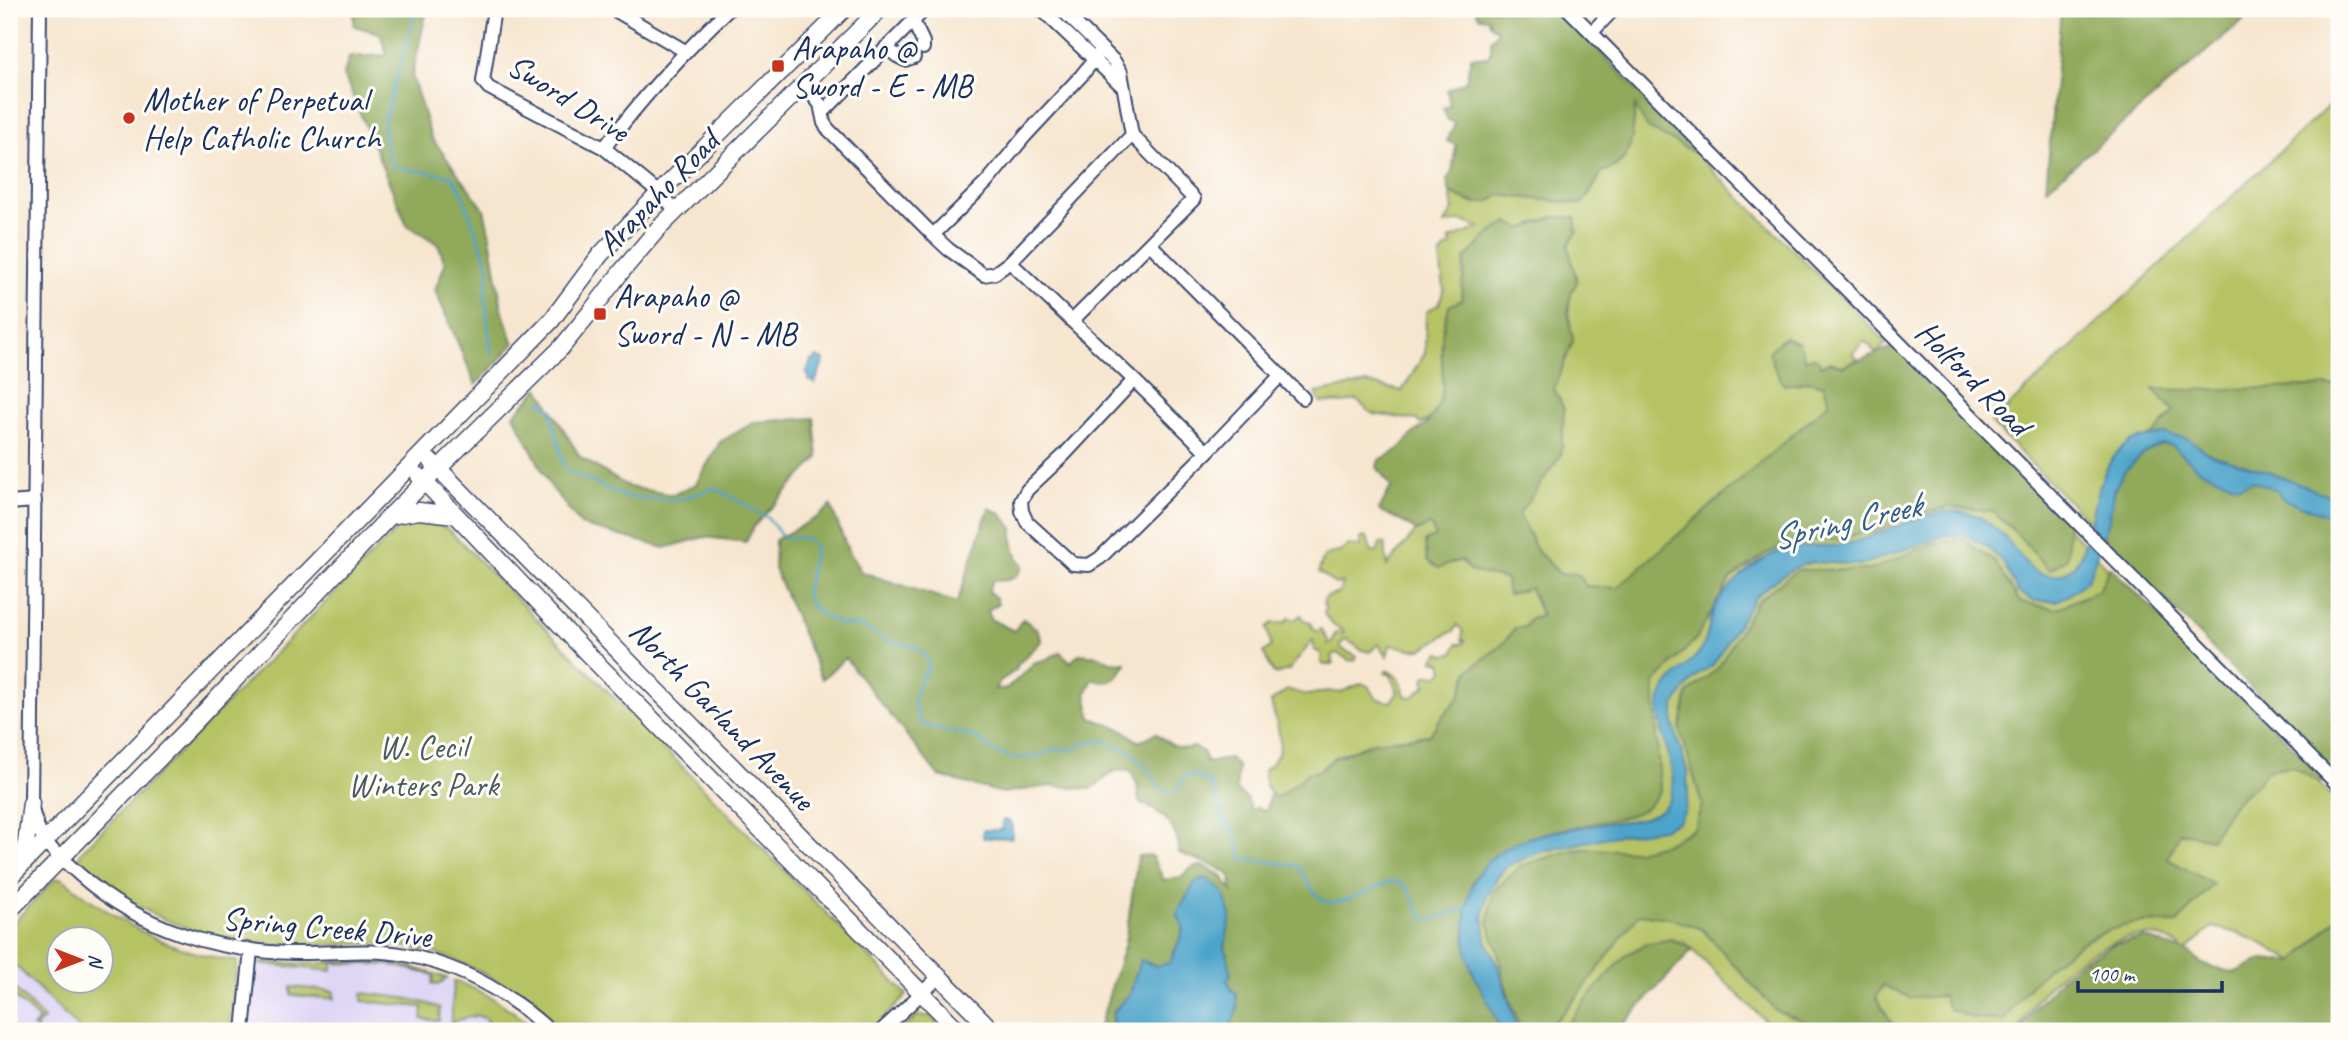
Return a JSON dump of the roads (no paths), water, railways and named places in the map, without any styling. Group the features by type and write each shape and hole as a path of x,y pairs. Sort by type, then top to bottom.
{"main road":[{"name":"Arapaho Road","path":"423,453 551,321 600,255 844,9"},
{"name":"Arapaho Road","path":"424,482 561,348 622,271 677,211 880,9"},
{"path":"13,874 423,453"},
{"name":"North Garland Avenue","path":"423,453 993,1031"},
{"name":"North Garland Avenue","path":"410,466 592,659 959,1031"},
{"path":"9,911 230,686 325,583 424,482"},
{"path":"390,516 419,511 455,515"},
{"path":"310,569 325,583"},
{"path":"213,669 230,686"},
{"path":"13,874 24,852 31,803"}],"street":[{"path":"40,9 31,803 35,825 45,842"},
{"name":"Sword Drive","path":"494,9 483,81 489,88 604,148 677,211"},
{"path":"613,9 685,51"},
{"path":"604,148 626,118 685,51 729,9"},
{"path":"822,113 925,9"},
{"path":"1041,9 1098,54"},
{"path":"1061,9 1122,86 1127,99 1132,135 1194,199 1072,321"},
{"name":"Holford Road","path":"1568,9 2339,786"},
{"path":"1592,32 1614,9"},
{"path":"887,47 905,60 918,52 923,41 913,21"},
{"path":"933,235 987,183 1098,54"},
{"path":"804,85 820,104 828,129 948,249 985,275 995,273 1010,262 1132,135"},
{"path":"1150,244 1303,397"},
{"path":"1010,262 1207,452"},
{"path":"1134,380 1064,456 1027,490 1021,501 1027,522 1073,564 1089,565 1207,452 1281,375"},
{"path":"9,503 35,501"},
{"name":"Spring Creek Drive","path":"45,842 97,890 148,920 201,941 251,950 297,953 377,951 439,964 496,989 550,1031"},
{"path":"243,1031 251,950"},
{"path":"881,1031 939,976"}],"water":[{"path":"816,357 824,360 815,383 808,380 809,376 806,374 811,360 815,361"},
{"path":"2164,434 2188,439 2212,455 2267,471 2339,500 2339,519 2284,500 2277,490 2253,481 2239,486 2200,470 2171,445 2162,444 2144,453 2123,473 2115,489 2108,524 2088,580 2068,596 2056,601 2034,601 2018,592 2003,562 1986,546 1967,536 1946,535 1861,565 1813,562 1796,567 1755,597 1713,665 1699,674 1675,705 1673,723 1687,771 1688,793 1685,811 1678,822 1662,829 1540,852 1507,866 1497,878 1487,897 1483,916 1486,940 1498,966 1518,1031 1500,1031 1473,972 1467,949 1465,919 1475,879 1487,862 1504,849 1523,840 1567,829 1638,819 1651,816 1662,809 1669,800 1672,776 1660,723 1660,701 1669,683 1703,646 1717,603 1738,579 1780,551 1846,544 1942,512 1977,516 1992,526 2027,564 2039,573 2056,575 2066,572 2076,563 2083,549 2099,488 2118,451 2135,440"},
{"path":"1003,820 1012,824 1012,838 983,838 983,830 1002,830"},
{"path":"1206,878 1223,892 1231,915 1225,946 1231,975 1227,979 1236,993 1237,1004 1235,1018 1230,1027 1227,1031 1112,1031 1113,1012 1130,994 1140,960 1156,966 1170,963 1184,929 1177,913 1196,881"}],"waterway":[{"path":"416,9 383,124 386,147 391,164 452,176 461,190 489,267 485,296 491,354"},
{"path":"540,401 550,409 567,471 626,497 679,500 713,488 768,518 783,538 806,538 815,547 806,592 809,603 821,614 841,625 861,626 887,641 916,647 926,656 929,666 915,694 915,706 921,724 977,738 993,751 1013,758 1034,757 1057,749 1072,750 1084,743 1101,740 1130,752 1148,769 1160,789 1170,792 1178,790 1184,777 1191,774 1209,781 1226,824 1235,831 1241,858 1299,866 1314,892 1322,900 1333,902 1349,898 1392,881 1404,885 1425,919 1434,919 1470,907"}],"place":[{"name":"Arapaho @ Sword - E - MB","path":"778,66"},
{"name":"Mother of Perpetual Help Catholic Church","path":"129,118"},
{"name":"Arapaho @ Sword - N - MB","path":"600,314"}],"water label":[{"name":"Spring Creek","path":"1846,521"}],"park label":[{"name":"W. Cecil Winters Park","path":"423,765"}]}
